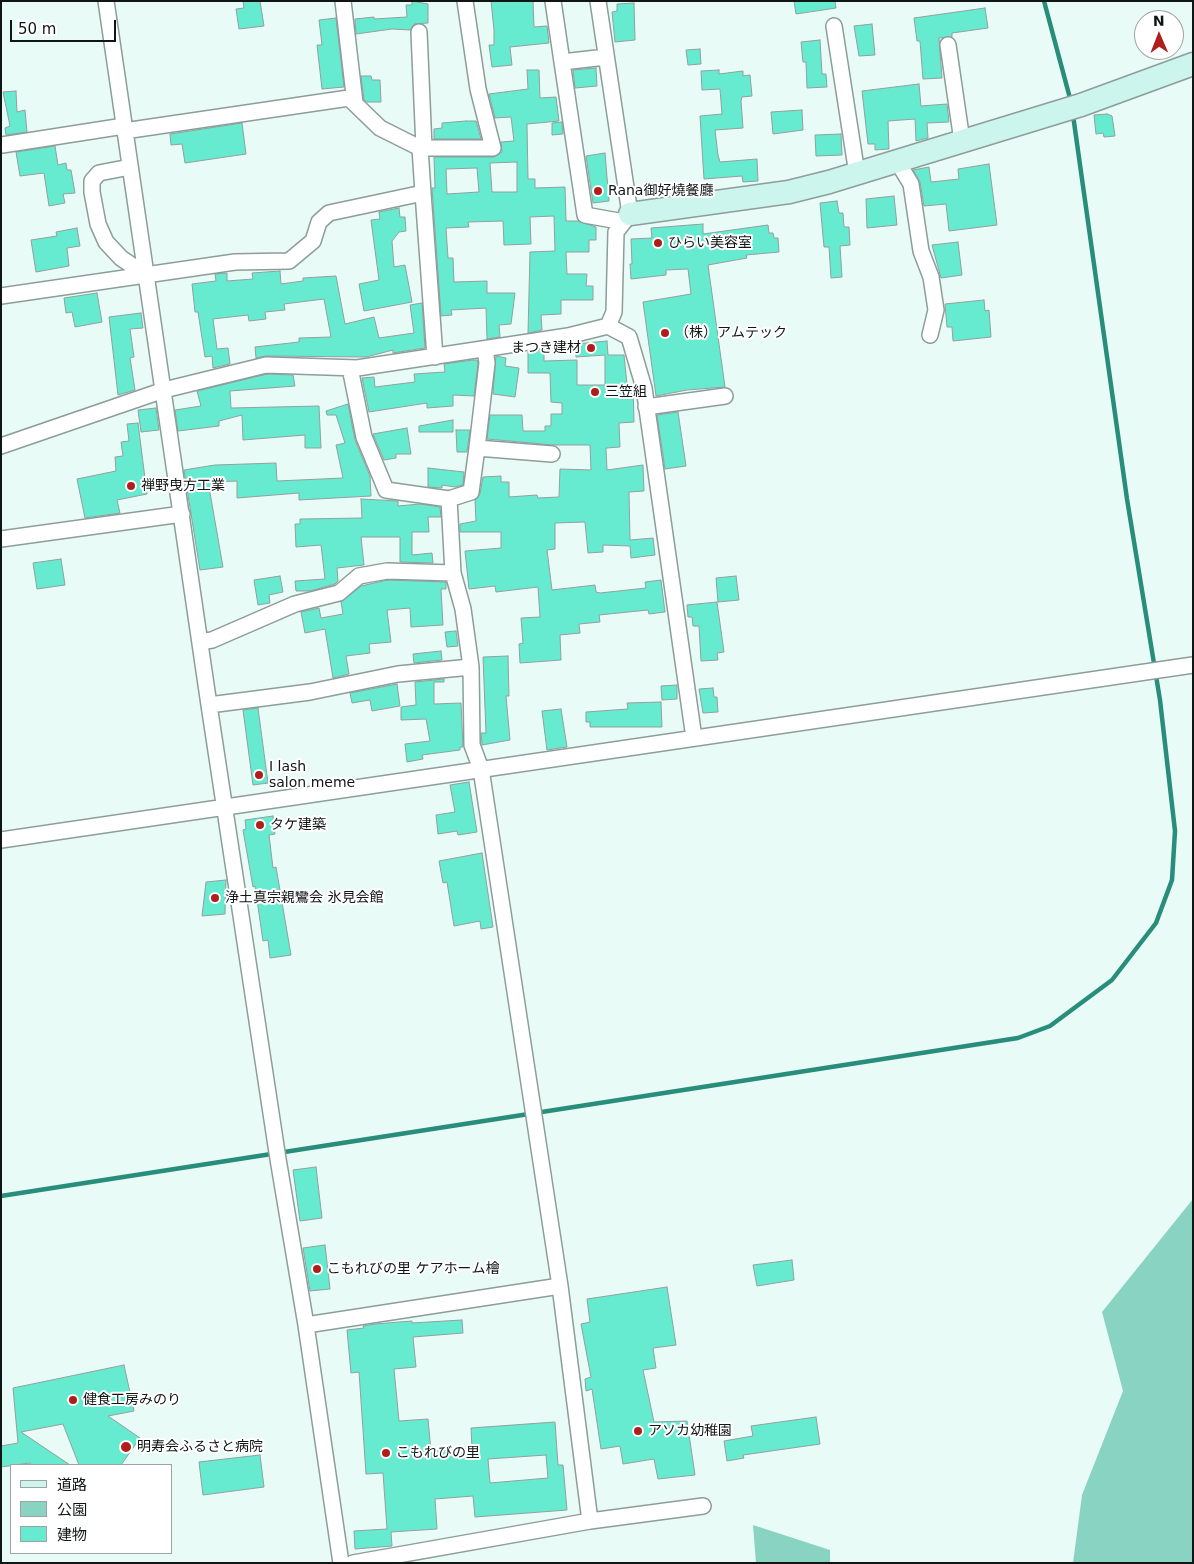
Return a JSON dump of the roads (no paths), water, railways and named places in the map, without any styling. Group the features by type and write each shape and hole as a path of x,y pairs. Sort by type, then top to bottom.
{"street":[{"path":"106,1 209,705 306,1325 341,1563"},
{"path":"343,1 355,103"},
{"path":"2,145 349,98 380,128 422,148 493,148 478,89 464,1"},
{"path":"553,1 585,215 627,218 789,192 857,174 1081,105 1193,64"},
{"path":"598,1 627,218 616,232 614,312 608,326"},
{"path":"834,26 857,174"},
{"path":"419,32 423,193 434,357"},
{"path":"948,45 962,141"},
{"path":"562,62 606,57"},
{"path":"897,161 911,184 921,251 931,277 936,310 930,335"},
{"path":"130,167 99,172 92,181 92,192 98,224 106,242 122,258 146,275"},
{"path":"1,296 235,262 289,261 313,241 319,222 329,213 423,193"},
{"path":"1,446 164,390 266,365 350,368 568,336 608,326 629,338 644,388 694,738"},
{"path":"350,368 364,437 386,490 449,499 471,492 487,363 485,349"},
{"path":"646,407 725,396"},
{"path":"477,448 552,454"},
{"path":"449,499 453,574 463,609 471,667 472,744 481,769 560,1286 590,1520"},
{"path":"1,540 182,514"},
{"path":"200,642 212,640 295,604 340,593 359,576 387,571 453,574"},
{"path":"1,840 1193,665"},
{"path":"209,705 310,692 398,674 471,667"},
{"path":"306,1325 560,1286"},
{"path":"353,1563 590,1520 703,1506"}],"waterway":[{"path":"1044,1 1071,102"},
{"path":"1,1196 1018,1038 1050,1026 1112,980 1156,923 1172,880 1175,831 1160,700 1127,499 1073,115"}],"place":[{"name":"Rana御好燒餐廳","path":"598,191"},
{"name":"ひらい美容室","path":"658,243"},
{"name":"（株）アムテック","path":"665,333"},
{"name":"まつき建材","path":"591,348"},
{"name":"三笠組","path":"595,392"},
{"name":"禅野曳方工業","path":"131,486"},
{"name":"I lash salon meme","path":"259,775"},
{"name":"タケ建築","path":"260,825"},
{"name":"浄土真宗親鸞会 氷見会館","path":"215,898"},
{"name":"こもれびの里 ケアホーム檜","path":"317,1269"},
{"name":"健食工房みのり","path":"73,1400"},
{"name":"アソカ幼稚園","path":"638,1431"},
{"name":"明寿会ふるさと病院","path":"126,1447"},
{"name":"こもれびの里","path":"386,1453"}]}
